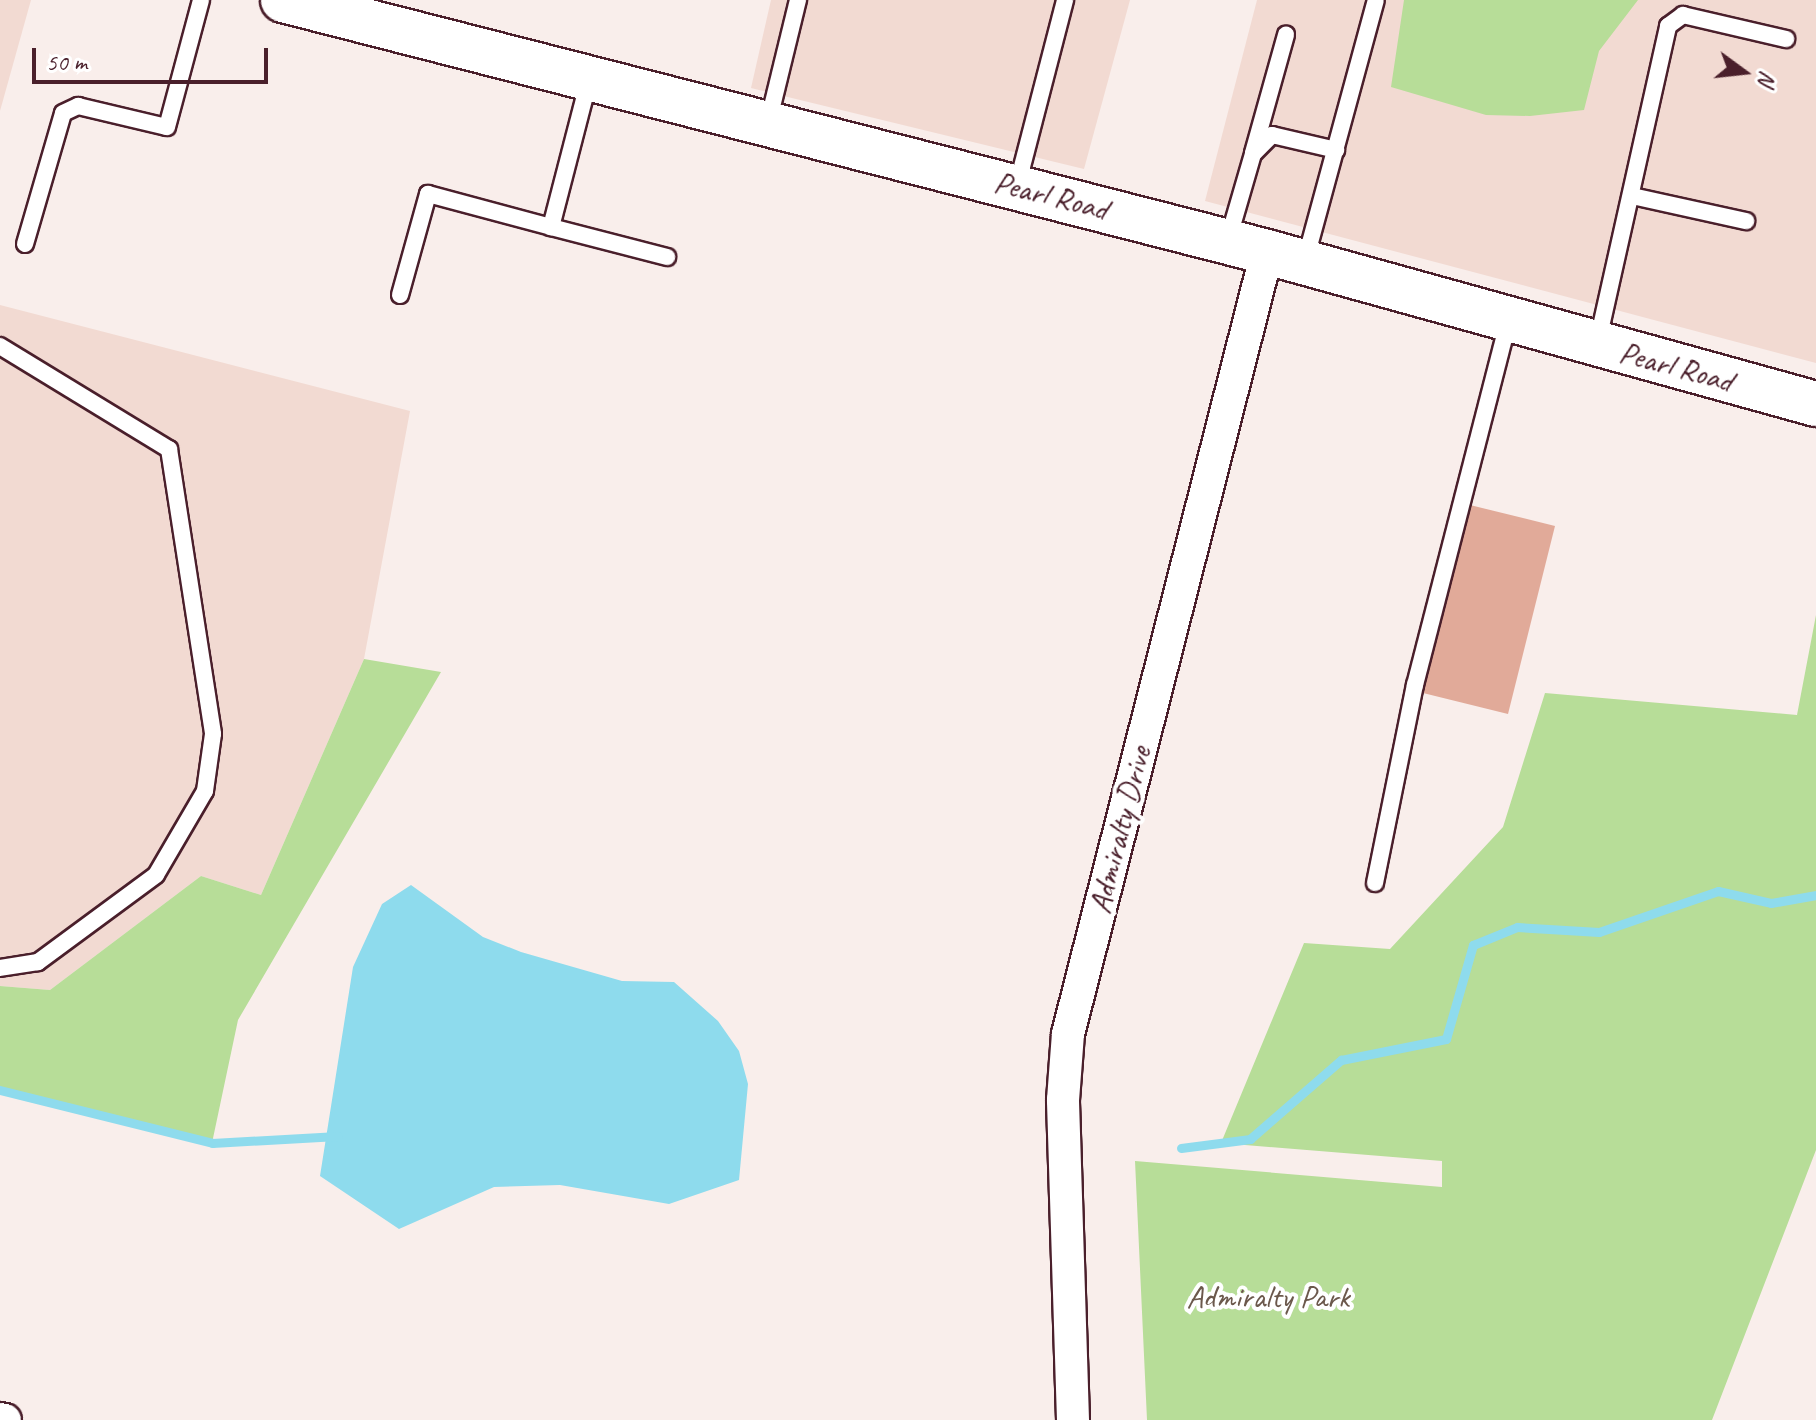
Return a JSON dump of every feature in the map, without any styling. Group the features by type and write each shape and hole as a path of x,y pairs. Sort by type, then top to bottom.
{"main road":[{"name":"Pearl Road","path":"283,0 1267,252 1596,346 1816,404"}],"street":[{"name":"Admiralty Drive","path":"1073,1420 1063,1100 1068,1034 1267,252"}],"lane":[{"path":"25,244 63,113 78,106 167,127 201,0"},
{"path":"768,124 798,0"},
{"path":"1017,188 1065,0"},
{"path":"1267,252 1336,150 1376,0"},
{"path":"1596,346 1668,26 1683,15 1786,39"},
{"path":"1267,252 1253,154 1286,35"},
{"path":"551,227 589,78"},
{"path":"1253,154 1272,135 1336,150"},
{"path":"400,295 428,194 667,257"},
{"path":"1632,196 1746,221"},
{"path":"1375,883 1415,685 1508,320"},
{"path":"0,346 169,449 213,734 205,791 156,875 38,962 0,968"}],"shaded area":[{"path":"0,0 31,0 0,111"},
{"path":"771,0 1130,0 1084,169 751,88"},
{"path":"1257,0 1816,0 1816,363 1205,201"},
{"path":"0,305 410,411 364,659 261,895 201,876 50,990 0,986"}],"green space":[{"path":"1404,0 1638,0 1599,51 1584,110 1530,116 1486,115 1391,87"},
{"name":"Admiralty Park","path":"1816,615 1816,1150 1712,1420 1147,1420 1135,1161 1442,1187 1442,1161 1221,1143 1304,943 1390,949 1503,827 1545,693 1797,715"},
{"path":"364,659 441,672 238,1020 212,1143 0,1090 0,986 50,990 201,876 261,895"}],"water":[{"path":"411,885 483,937 521,952 622,981 674,982 718,1021 739,1051 748,1084 739,1180 669,1204 560,1185 494,1187 399,1229 320,1176 353,967 382,904"}],"building":[{"path":"1470,505 1555,526 1508,714 1423,693"}],"waterway":[{"path":"1181,1148 1250,1139 1341,1060 1446,1039 1473,945 1517,927 1599,932 1718,891 1771,903 1816,895"},
{"path":"0,1090 212,1143 338,1136"}]}
